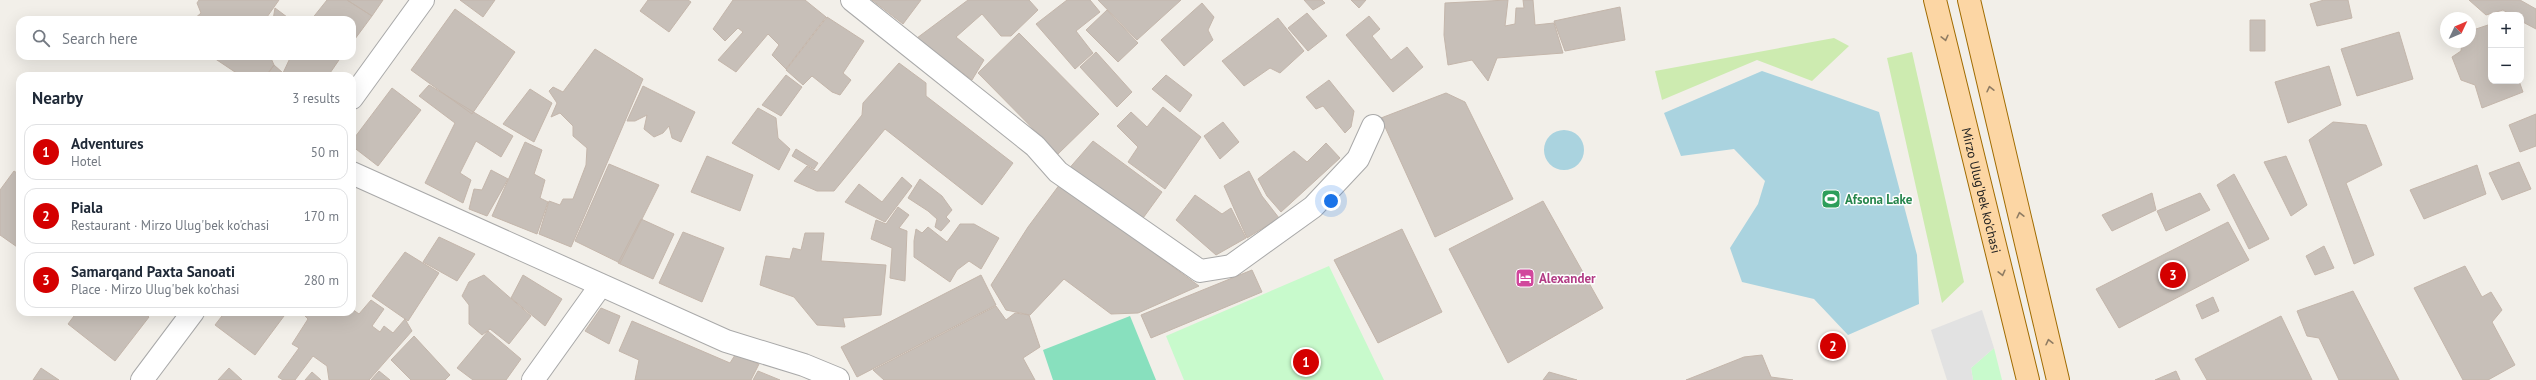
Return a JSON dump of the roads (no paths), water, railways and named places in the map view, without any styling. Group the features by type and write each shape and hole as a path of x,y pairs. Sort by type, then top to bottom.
{"main road":[{"name":"Mirzo Ulug'bek ko'chasi","path":"1935,0 2028,380"},
{"path":"1969,0 2058,380"}],"street":[{"path":"356,92 423,0"},
{"path":"852,0 1035,146 1058,172 1200,272 1231,266 1313,207 1358,159 1373,126"},
{"path":"356,175 726,340 804,365 838,379"},
{"path":"533,380 601,285"},
{"path":"142,380 190,316"}],"water":[{"name":"Afsona Lake","path":"1762,71 1879,112 1917,255 1919,304 1848,335 1814,299 1742,282 1730,248 1758,204 1765,181 1734,149 1681,156 1664,113"},
{"path":"1568,130 1575,133 1581,139 1584,150 1583,158 1575,167 1568,170 1560,170 1553,167 1545,158 1544,146 1547,139 1556,131"}],"place":[{"name":"Afsona Lake","path":"1831,199"},
{"name":"Samarqand Paxta Sanoati","path":"2173,275"},
{"name":"Alexander","path":"1525,278"},
{"name":"Piala","path":"1833,346"},
{"name":"Adventures","path":"1306,362"}]}
